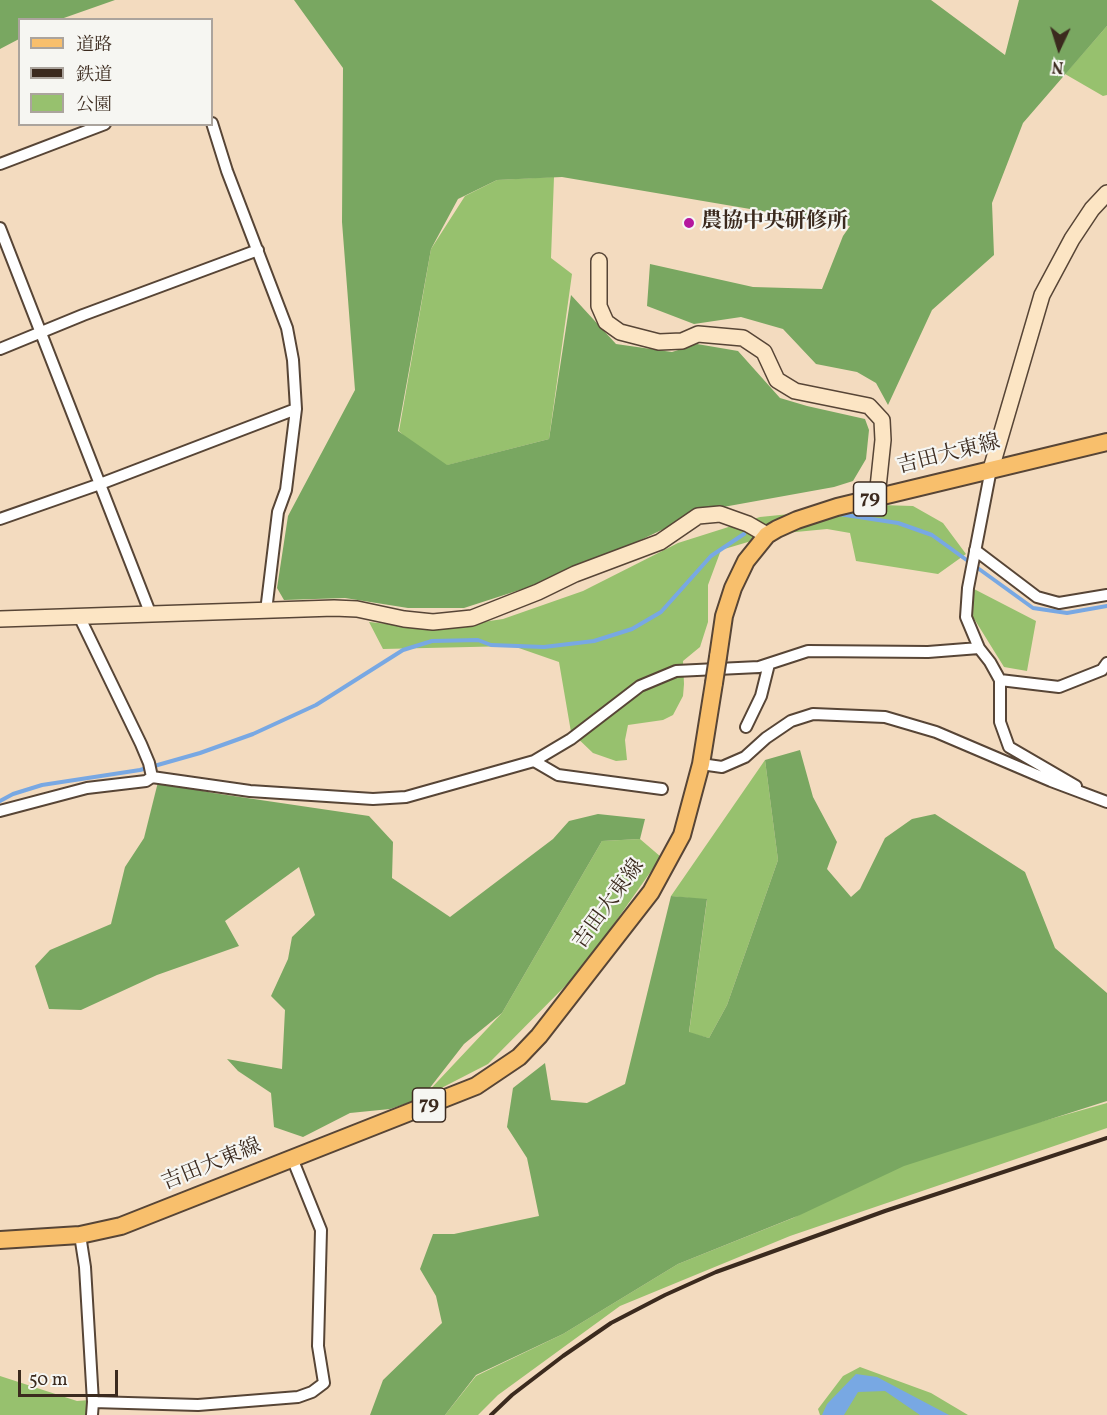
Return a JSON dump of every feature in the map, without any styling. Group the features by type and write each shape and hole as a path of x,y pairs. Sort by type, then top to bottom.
{"main road":[{"name":"吉田大東線","path":"0,1240 80,1235 121,1226 476,1086 519,1057 539,1036 651,891 682,835 701,764 724,616 733,588 746,561 766,535 798,520 877,497 1107,442"}],"street":[{"path":"0,164 100,126"},
{"path":"213,126 227,171 287,328 293,360 296,409 286,490 278,512 266,611"},
{"path":"1082,793 1072,783 1010,747 1000,722 1000,680 979,648 966,617 968,588 991,469 1042,295 1072,239 1092,209 1107,192"},
{"path":"0,228 151,615"},
{"path":"0,349 140,293 258,250"},
{"path":"599,261 599,306 606,322 620,332 659,342 682,341 698,334 743,338 764,352 777,380 795,391 869,406 882,420 883,440 877,497"},
{"path":"0,519 100,484 296,409"},
{"path":"0,619 334,608 357,609 405,619 434,622 472,618 660,542 698,516 720,514 748,524 766,535"},
{"path":"975,553 1037,597 1059,603 1107,595"},
{"path":"79,616 151,772"},
{"path":"151,772 250,791 373,799 406,797 534,761 571,740 640,686 676,671 759,667 808,651 928,652 979,648"},
{"path":"1000,680 1059,687 1102,670 1107,663"},
{"path":"746,727 761,696 769,664"},
{"path":"701,764 722,767 745,758 765,738 791,721 813,714 885,717 936,732 1107,802"},
{"path":"534,761 558,775 662,789"},
{"path":"0,811 87,788 146,781 151,772"},
{"path":"93,1402 198,1405 298,1397 312,1392 324,1383 318,1346 321,1230 292,1158"},
{"path":"80,1235 86,1267 92,1415"}],"green space":[{"path":"0,0 115,0 64,18 18,18 18,40 0,49"},
{"path":"294,0 931,0 1005,55 1019,0 1107,0 1107,26 1023,123 992,203 994,255 932,310 888,405 876,383 857,372 816,364 783,329 741,317 694,324 647,306 650,264 753,287 822,289 843,236 850,226 562,177 497,180 458,199 431,249 398,431 447,465 549,439 571,295 616,344 672,352 697,344 738,351 780,398 865,419 869,430 866,459 853,481 834,487 701,511 597,561 535,585 464,608 408,608 345,598 284,600 277,588 288,516 355,390 342,222 343,68"},
{"path":"1107,26 1107,95 1103,96 1065,74"},
{"path":"554,177 551,258 572,274 549,439 436,468 399,431 431,249 465,196 497,180"},
{"path":"880,505 913,506 943,523 966,554 938,574 856,561 850,533 827,529 775,534 721,550 708,585 708,622 700,647 683,661 683,696 673,715 663,720 628,725 625,740 627,760 616,761 593,753 571,732 559,662 513,646 383,649 369,622 435,629 503,619 583,591 678,543 760,517"},
{"path":"974,589 1036,621 1027,671 1004,667 973,617"},
{"path":"800,750 813,797 837,842 827,869 851,897 860,889 885,838 912,819 935,814 1025,872 1055,948 1107,993 1107,1101 904,1166 800,1215 678,1264 563,1334 476,1375 445,1415 370,1415 383,1380 442,1323 436,1296 420,1269 433,1234 454,1234 539,1216 527,1158 507,1127 513,1088 545,1063 551,1100 587,1103 625,1084 671,896 707,899 689,1032 709,1038 727,1005 778,860 765,760"},
{"path":"765,760 778,860 727,1005 709,1038 689,1033 707,900 671,896"},
{"path":"158,782 213,793 369,816 393,842 392,878 450,917 553,839 569,821 598,814 645,819 640,839 602,841 502,1013 464,1044 422,1098 390,1109 350,1113 303,1137 274,1127 271,1093 238,1071 227,1059 282,1069 285,1010 271,996 288,959 292,937 315,915 299,867 225,921 239,946 157,975 81,1010 49,1009 35,966 50,950 111,924 125,867 144,838"},
{"path":"640,839 661,857 583,968 488,1064 422,1098 502,1013 602,841"},
{"path":"1107,1103 1107,1128 790,1236 620,1306 498,1395 478,1415 445,1415 476,1376 563,1334 678,1264 793,1218 898,1162"},
{"path":"860,1367 931,1393 968,1415 820,1415 818,1409 843,1376"},
{"path":"0,1376 77,1401 90,1400 89,1415 0,1415"}],"water":[{"path":"856,1374 877,1377 949,1415 920,1415 885,1391 858,1392 844,1415 822,1415 827,1404"}],"waterway":[{"path":"839,514 898,523 932,535 1033,608 1067,613 1107,606"},
{"path":"0,801 13,794 42,785 140,770 200,753 253,734 316,705 403,650 432,641 478,640 491,645 544,647 594,641 632,629 661,612 711,556 744,534"}],"railway":[{"path":"491,1415 512,1395 611,1323 716,1272 885,1211 1107,1138"}],"place":[{"name":"農協中央研修所","path":"689,223"}]}
